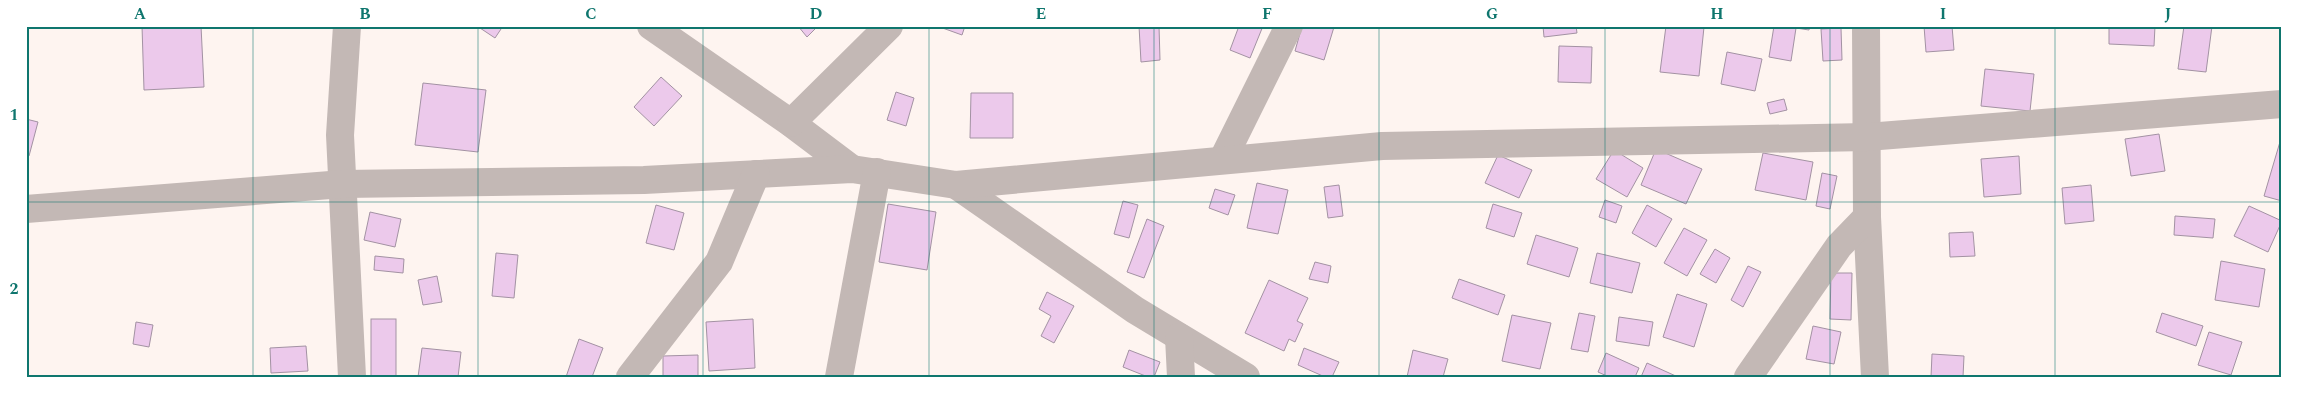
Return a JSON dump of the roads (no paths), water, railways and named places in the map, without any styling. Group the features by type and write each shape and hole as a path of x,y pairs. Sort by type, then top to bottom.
{"street":[{"path":"347,26 340,135 352,377"},
{"path":"651,26 791,123 864,170"},
{"path":"791,123 889,26"},
{"path":"1223,159 1289,26"},
{"path":"1866,26 1867,216 1875,377"},
{"path":"26,209 343,184 644,180 864,170 956,185 1223,159 1382,146 1867,137 2282,104"},
{"path":"839,377 864,170"},
{"path":"630,377 719,262 756,174"},
{"path":"956,185 1135,310 1246,377"},
{"path":"1748,377 1839,246 1867,216"},
{"path":"1179,337 1181,377"}]}
